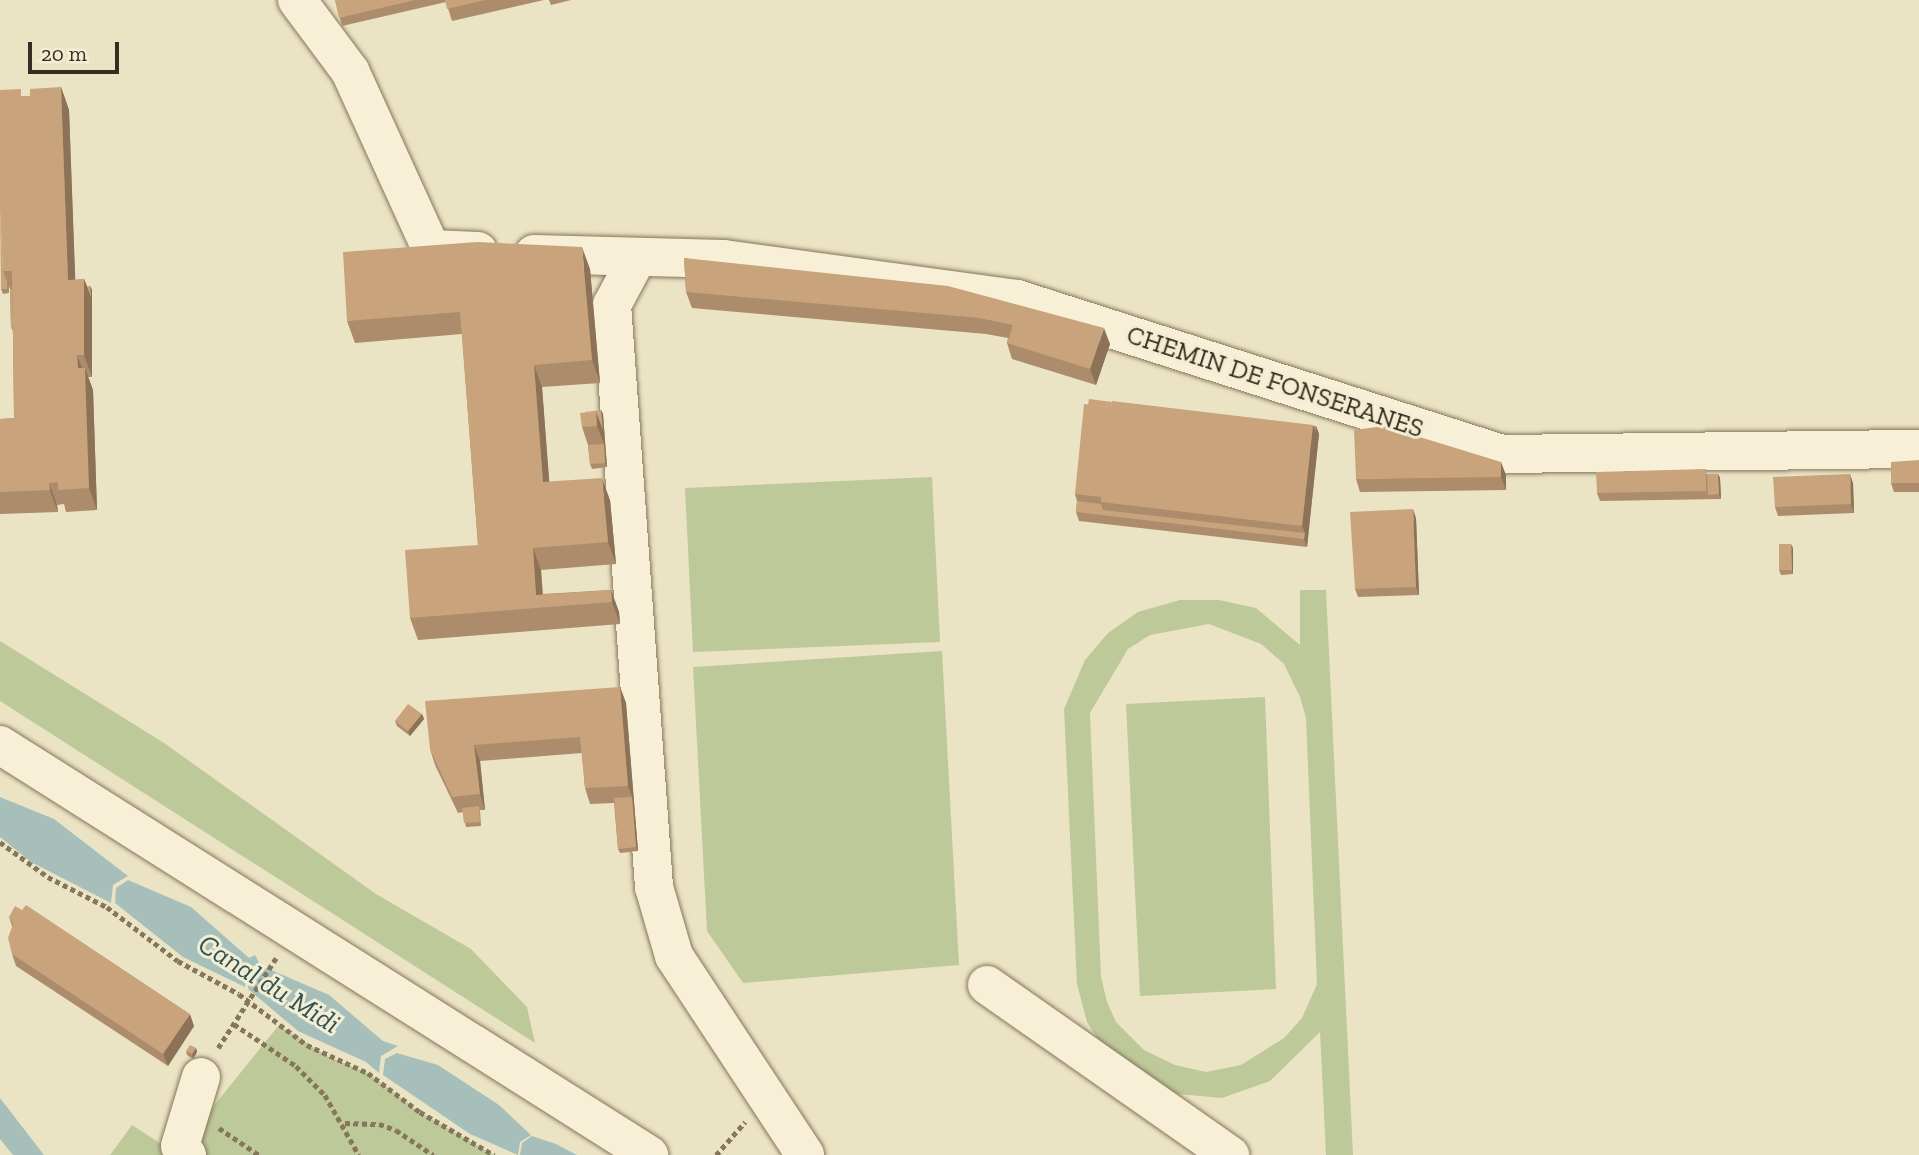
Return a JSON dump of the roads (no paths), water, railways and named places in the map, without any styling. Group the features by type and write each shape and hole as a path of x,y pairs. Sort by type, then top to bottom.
{"street":[{"name":"CHEMIN DE FONSERANES","path":"298,0 350,71 431,249 636,260 724,259 1017,299 1502,454 1919,449"},
{"path":"636,260 612,305 654,887 674,956 805,1155"},
{"path":"0,745 649,1155"},
{"path":"987,985 1230,1155"},
{"path":"187,1155 180,1146 202,1082"}],"water":[{"path":"0,797 54,819 128,876 113,885 111,903 31,862 0,837"},
{"path":"128,880 191,907 249,958 255,955 259,963 246,971 245,987 183,957 115,903 116,888"},
{"name":"Canal du Midi","path":"262,966 329,995 383,1041 398,1046 381,1056 379,1073 366,1062 298,1031 248,989 250,973"},
{"path":"397,1053 438,1065 499,1105 531,1135 520,1142 518,1155 470,1134 383,1075 385,1059"},
{"path":"0,1098 44,1155 13,1155 0,1139"},
{"path":"532,1136 577,1155 520,1155 522,1143"}]}
